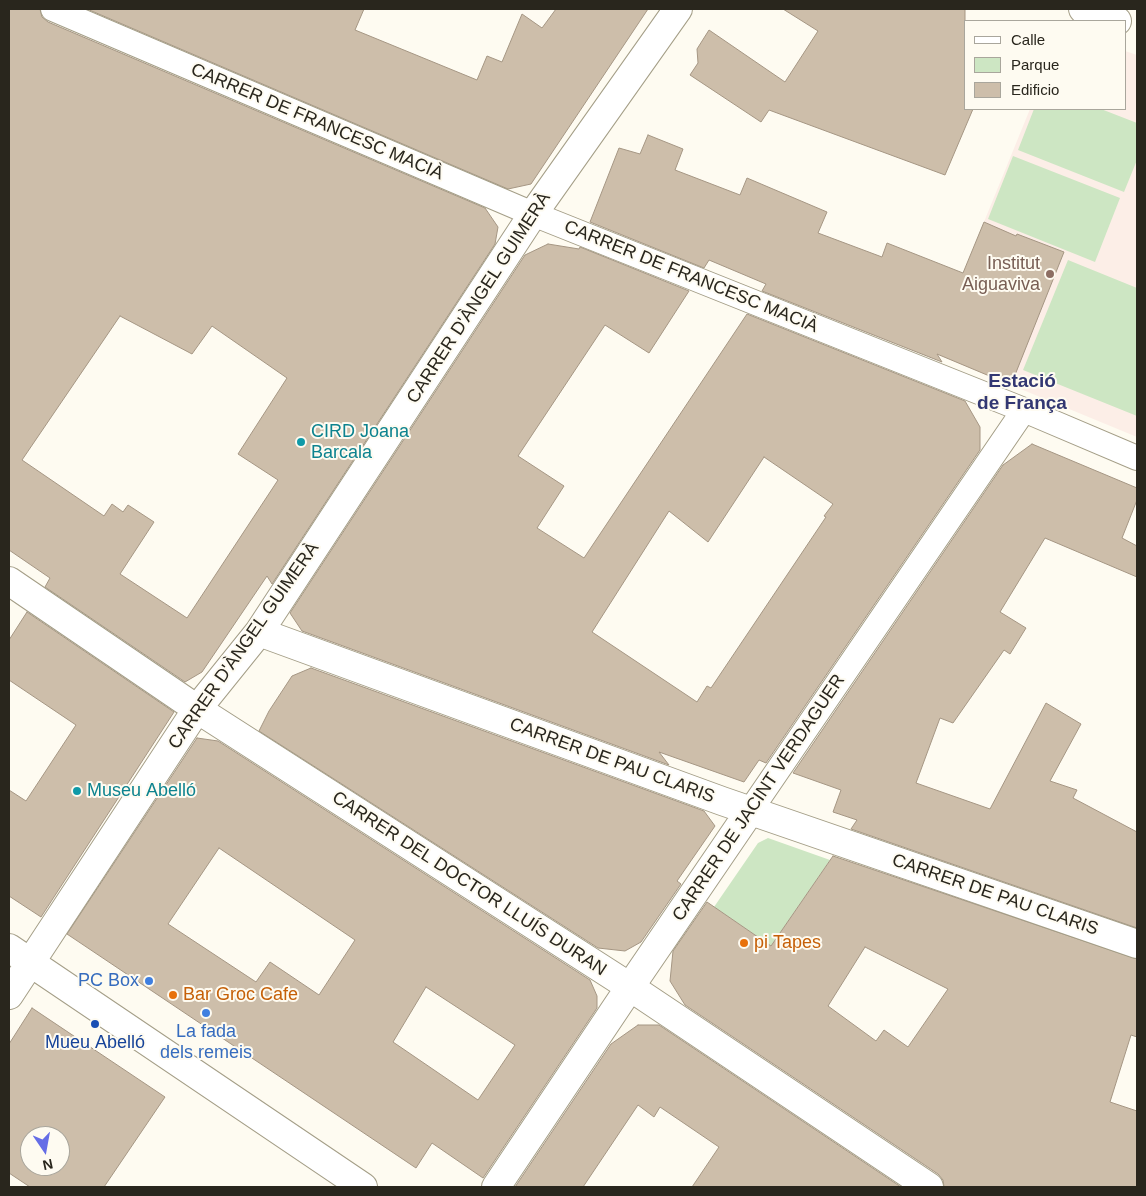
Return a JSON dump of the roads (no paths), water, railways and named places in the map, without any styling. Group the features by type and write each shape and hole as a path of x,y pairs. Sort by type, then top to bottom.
{"street":[{"name":"CARRER DE FRANCESC MACIÀ","path":"53,9 533,214 1024,410 1137,458"},
{"name":"CARRER D'ÀNGEL GUIMERÀ","path":"9,995 20,955 197,709 260,632 533,214 678,9"},
{"path":"1083,9 1114,20"},
{"name":"CARRER DE JACINT VERDAGUER","path":"496,1187 630,986 1024,410"},
{"name":"CARRER DEL DOCTOR LLUÍS DURAN","path":"9,581 197,709 630,986 929,1187"},
{"name":"CARRER DE PAU CLARIS","path":"260,632 750,811 1137,944"},
{"path":"20,955 363,1187"}],"place":[{"name":"Institut Aiguaviva","path":"1050,274"},
{"name":"CIRD Joana Barcala","path":"301,442"},
{"name":"Museu Abelló","path":"77,791"},
{"name":"pi Tapes","path":"744,943"},
{"name":"PC Box","path":"149,981"},
{"name":"Bar Groc Cafe","path":"173,995"},
{"name":"La fada dels remeis","path":"206,1013"},
{"name":"Mueu Abelló","path":"95,1024"}],"district":[{"name":"Estació de França","path":"1022,393"}]}
